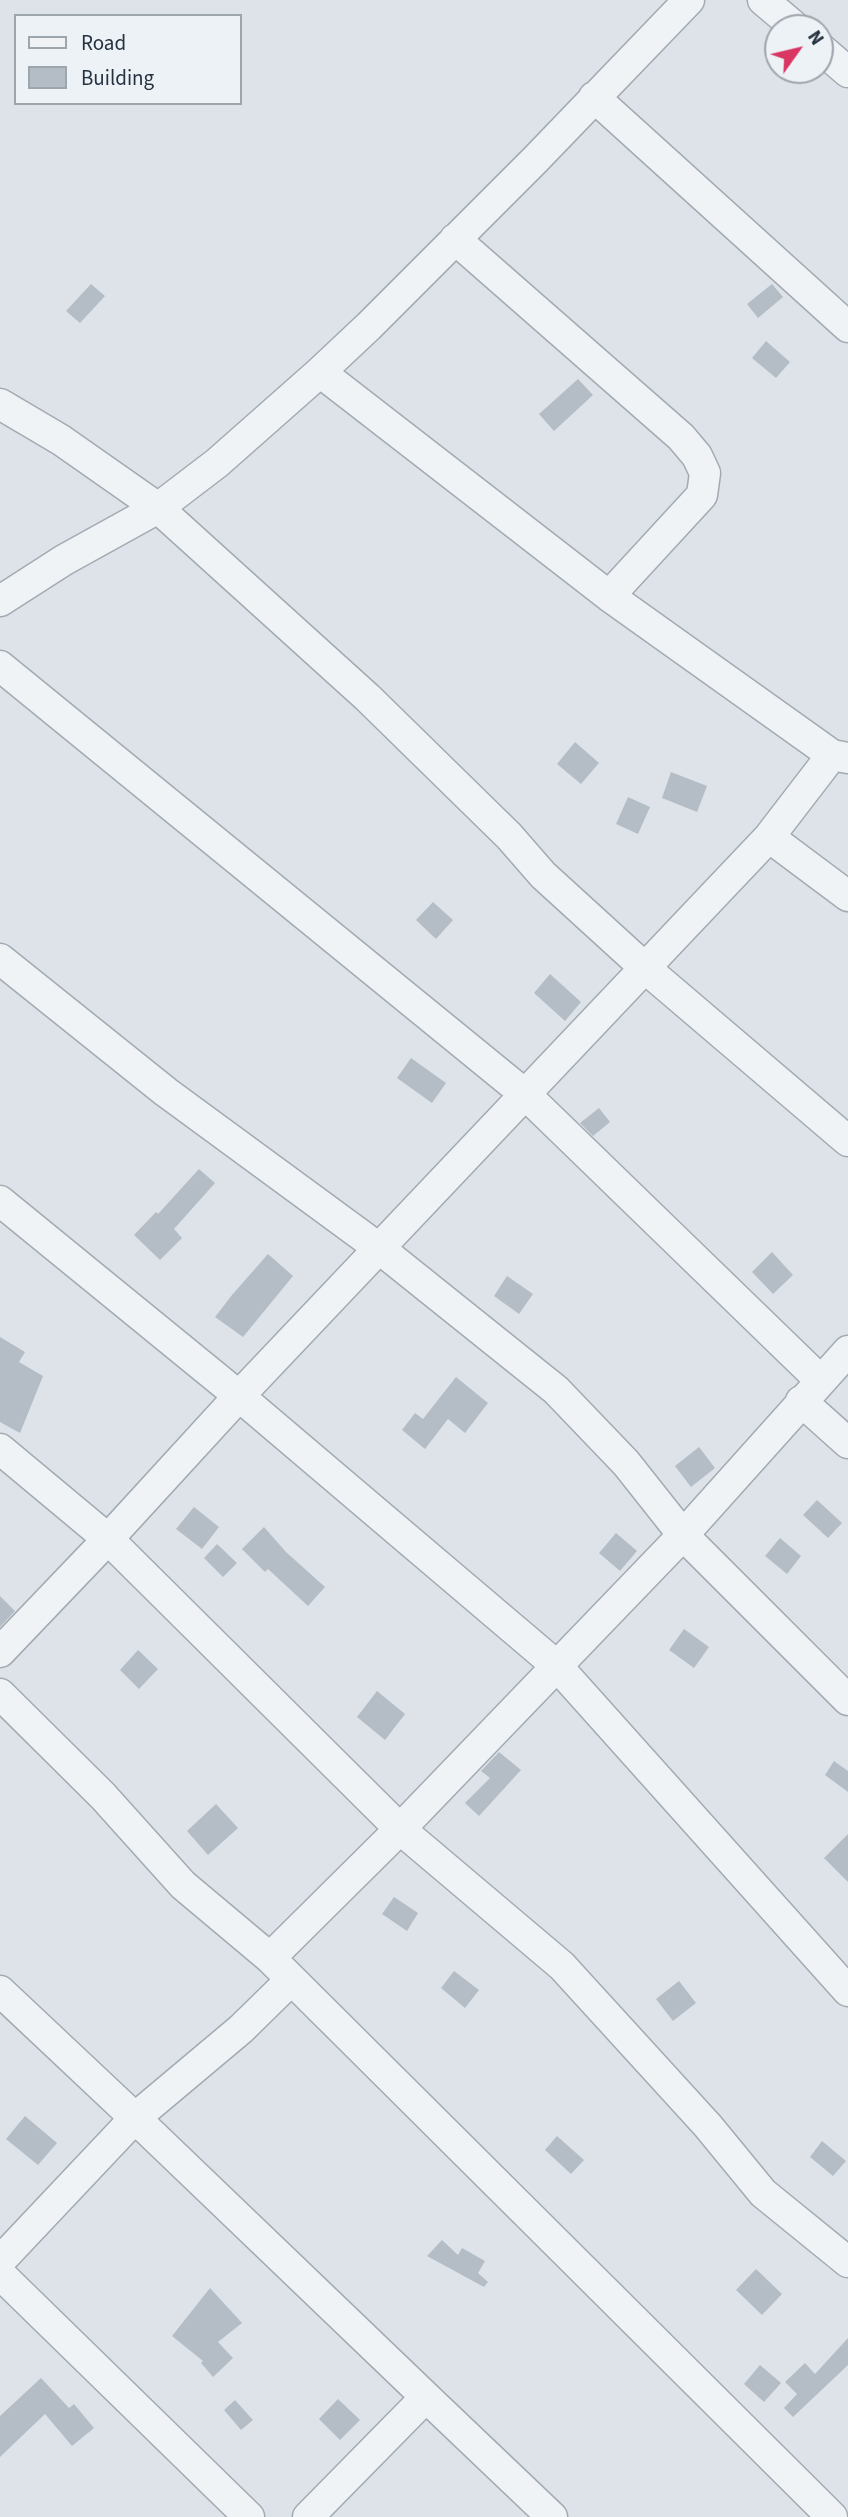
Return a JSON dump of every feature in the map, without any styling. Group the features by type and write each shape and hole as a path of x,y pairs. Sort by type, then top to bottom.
{"street":[{"path":"0,601 64,560 158,508 217,463 320,372 455,239 689,0"},
{"path":"763,0 780,14"},
{"path":"834,60 848,72"},
{"path":"594,97 848,327"},
{"path":"455,239 681,437 697,456 705,473 702,495 609,596"},
{"path":"0,1652 239,1396 526,1096 769,837 840,757 609,596 320,372"},
{"path":"0,404 61,440 158,508 368,698 509,836 543,875 645,968 848,1141"},
{"path":"0,666 526,1096 811,1391 848,1443"},
{"path":"769,837 848,896"},
{"path":"0,959 166,1092 380,1249 556,1390 626,1463 683,1535 848,1700"},
{"path":"0,1201 239,1396 557,1666 848,1991"},
{"path":"270,1958 400,1829 683,1535 848,1351"},
{"path":"0,1449 108,1539 400,1829 562,1966 708,2126 763,2193 848,2262"},
{"path":"0,1694 103,1796 183,1885 270,1958 290,1981 832,2517"},
{"path":"0,2261 135,2118 241,2029 290,1981"},
{"path":"0,1991 552,2517"},
{"path":"0,2274 249,2517"},
{"path":"308,2517 426,2397"}],"building":[{"path":"91,284 105,296 80,323 66,311"},
{"path":"772,284 783,297 758,318 747,304"},
{"path":"766,341 790,362 776,378 752,358"},
{"path":"578,379 593,395 554,431 539,414"},
{"path":"575,742 599,763 581,784 557,764"},
{"path":"671,772 707,786 697,812 662,798"},
{"path":"628,797 650,807 638,834 616,824"},
{"path":"433,902 453,920 436,939 416,920"},
{"path":"550,974 581,1002 565,1021 534,993"},
{"path":"411,1058 446,1083 432,1103 397,1078"},
{"path":"599,1108 610,1122 593,1136 580,1123"},
{"path":"199,1169 215,1183 174,1229 182,1238 160,1260 134,1235 156,1212 158,1214"},
{"path":"772,1252 793,1275 773,1294 752,1272"},
{"path":"268,1254 293,1276 243,1337 215,1317"},
{"path":"507,1276 533,1294 519,1314 494,1296"},
{"path":"0,1337 25,1352 19,1362 43,1376 20,1433 0,1422"},
{"path":"456,1377 488,1403 465,1433 448,1419 425,1449 402,1430 415,1413 423,1419"},
{"path":"699,1447 715,1468 691,1487 675,1466"},
{"path":"817,1500 842,1523 828,1538 803,1515"},
{"path":"194,1507 219,1527 202,1549 176,1529"},
{"path":"264,1527 286,1552 325,1587 308,1606 268,1569 265,1572 242,1549"},
{"path":"616,1533 637,1551 620,1571 599,1553"},
{"path":"780,1538 801,1556 787,1574 765,1556"},
{"path":"217,1544 237,1563 223,1577 204,1558"},
{"path":"0,1596 15,1611 0,1627"},
{"path":"684,1629 709,1647 694,1668 669,1650"},
{"path":"138,1650 158,1669 139,1689 120,1670"},
{"path":"377,1691 405,1714 385,1740 357,1717"},
{"path":"499,1752 521,1770 479,1816 465,1803 490,1778 481,1771"},
{"path":"834,1761 848,1771 848,1792 825,1775"},
{"path":"216,1804 238,1828 208,1855 187,1831"},
{"path":"848,1834 848,1882 824,1858"},
{"path":"394,1897 418,1913 407,1931 382,1914"},
{"path":"454,1971 479,1990 465,2008 441,1988"},
{"path":"679,1981 696,2003 673,2021 656,1999"},
{"path":"25,2116 57,2143 38,2165 6,2139"},
{"path":"557,2136 584,2160 571,2174 545,2150"},
{"path":"822,2141 846,2161 833,2176 810,2157"},
{"path":"442,2240 458,2255 462,2248 485,2261 478,2273 488,2282 484,2287 427,2256"},
{"path":"756,2269 782,2294 762,2315 736,2290"},
{"path":"210,2288 242,2323 218,2342 233,2358 213,2377 201,2363 203,2361 172,2336"},
{"path":"848,2338 848,2365 793,2417 784,2408 797,2394 785,2382 805,2363 815,2374"},
{"path":"760,2365 781,2383 764,2402 744,2384"},
{"path":"41,2378 69,2408 74,2404 94,2428 72,2446 45,2414 0,2457 0,2416"},
{"path":"338,2399 360,2420 340,2440 319,2419"},
{"path":"235,2400 253,2420 241,2430 224,2410"}]}
